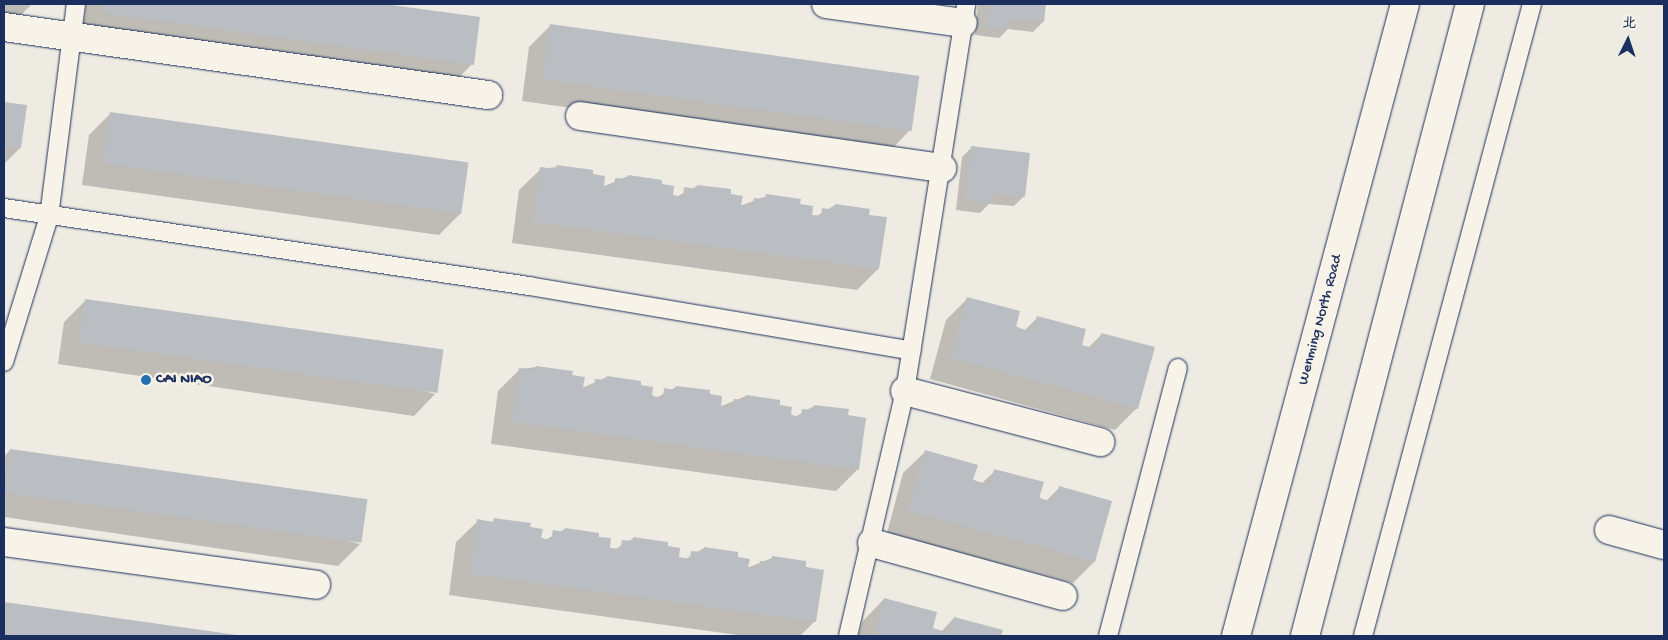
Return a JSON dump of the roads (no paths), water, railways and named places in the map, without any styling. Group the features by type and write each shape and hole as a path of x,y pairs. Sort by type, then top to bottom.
{"street":[{"path":"826,4 965,13"},
{"name":"Wenming North Road","path":"1236,636 1405,4"},
{"path":"1305,636 1470,4"},
{"path":"4,27 488,96"},
{"path":"580,116 942,168"},
{"path":"905,391 1100,442"},
{"path":"1609,530 1664,545"},
{"path":"4,542 316,585"},
{"path":"872,544 1063,596"}],"lane":[{"path":"4,362 49,217 74,37 76,4"},
{"path":"1363,636 1532,4"},
{"path":"848,636 872,544 905,391 942,168 965,13"},
{"path":"4,208 49,217 529,286 912,351"},
{"path":"1108,636 1178,368"}],"place":[{"name":"CAI NIAO","path":"146,380"}]}
